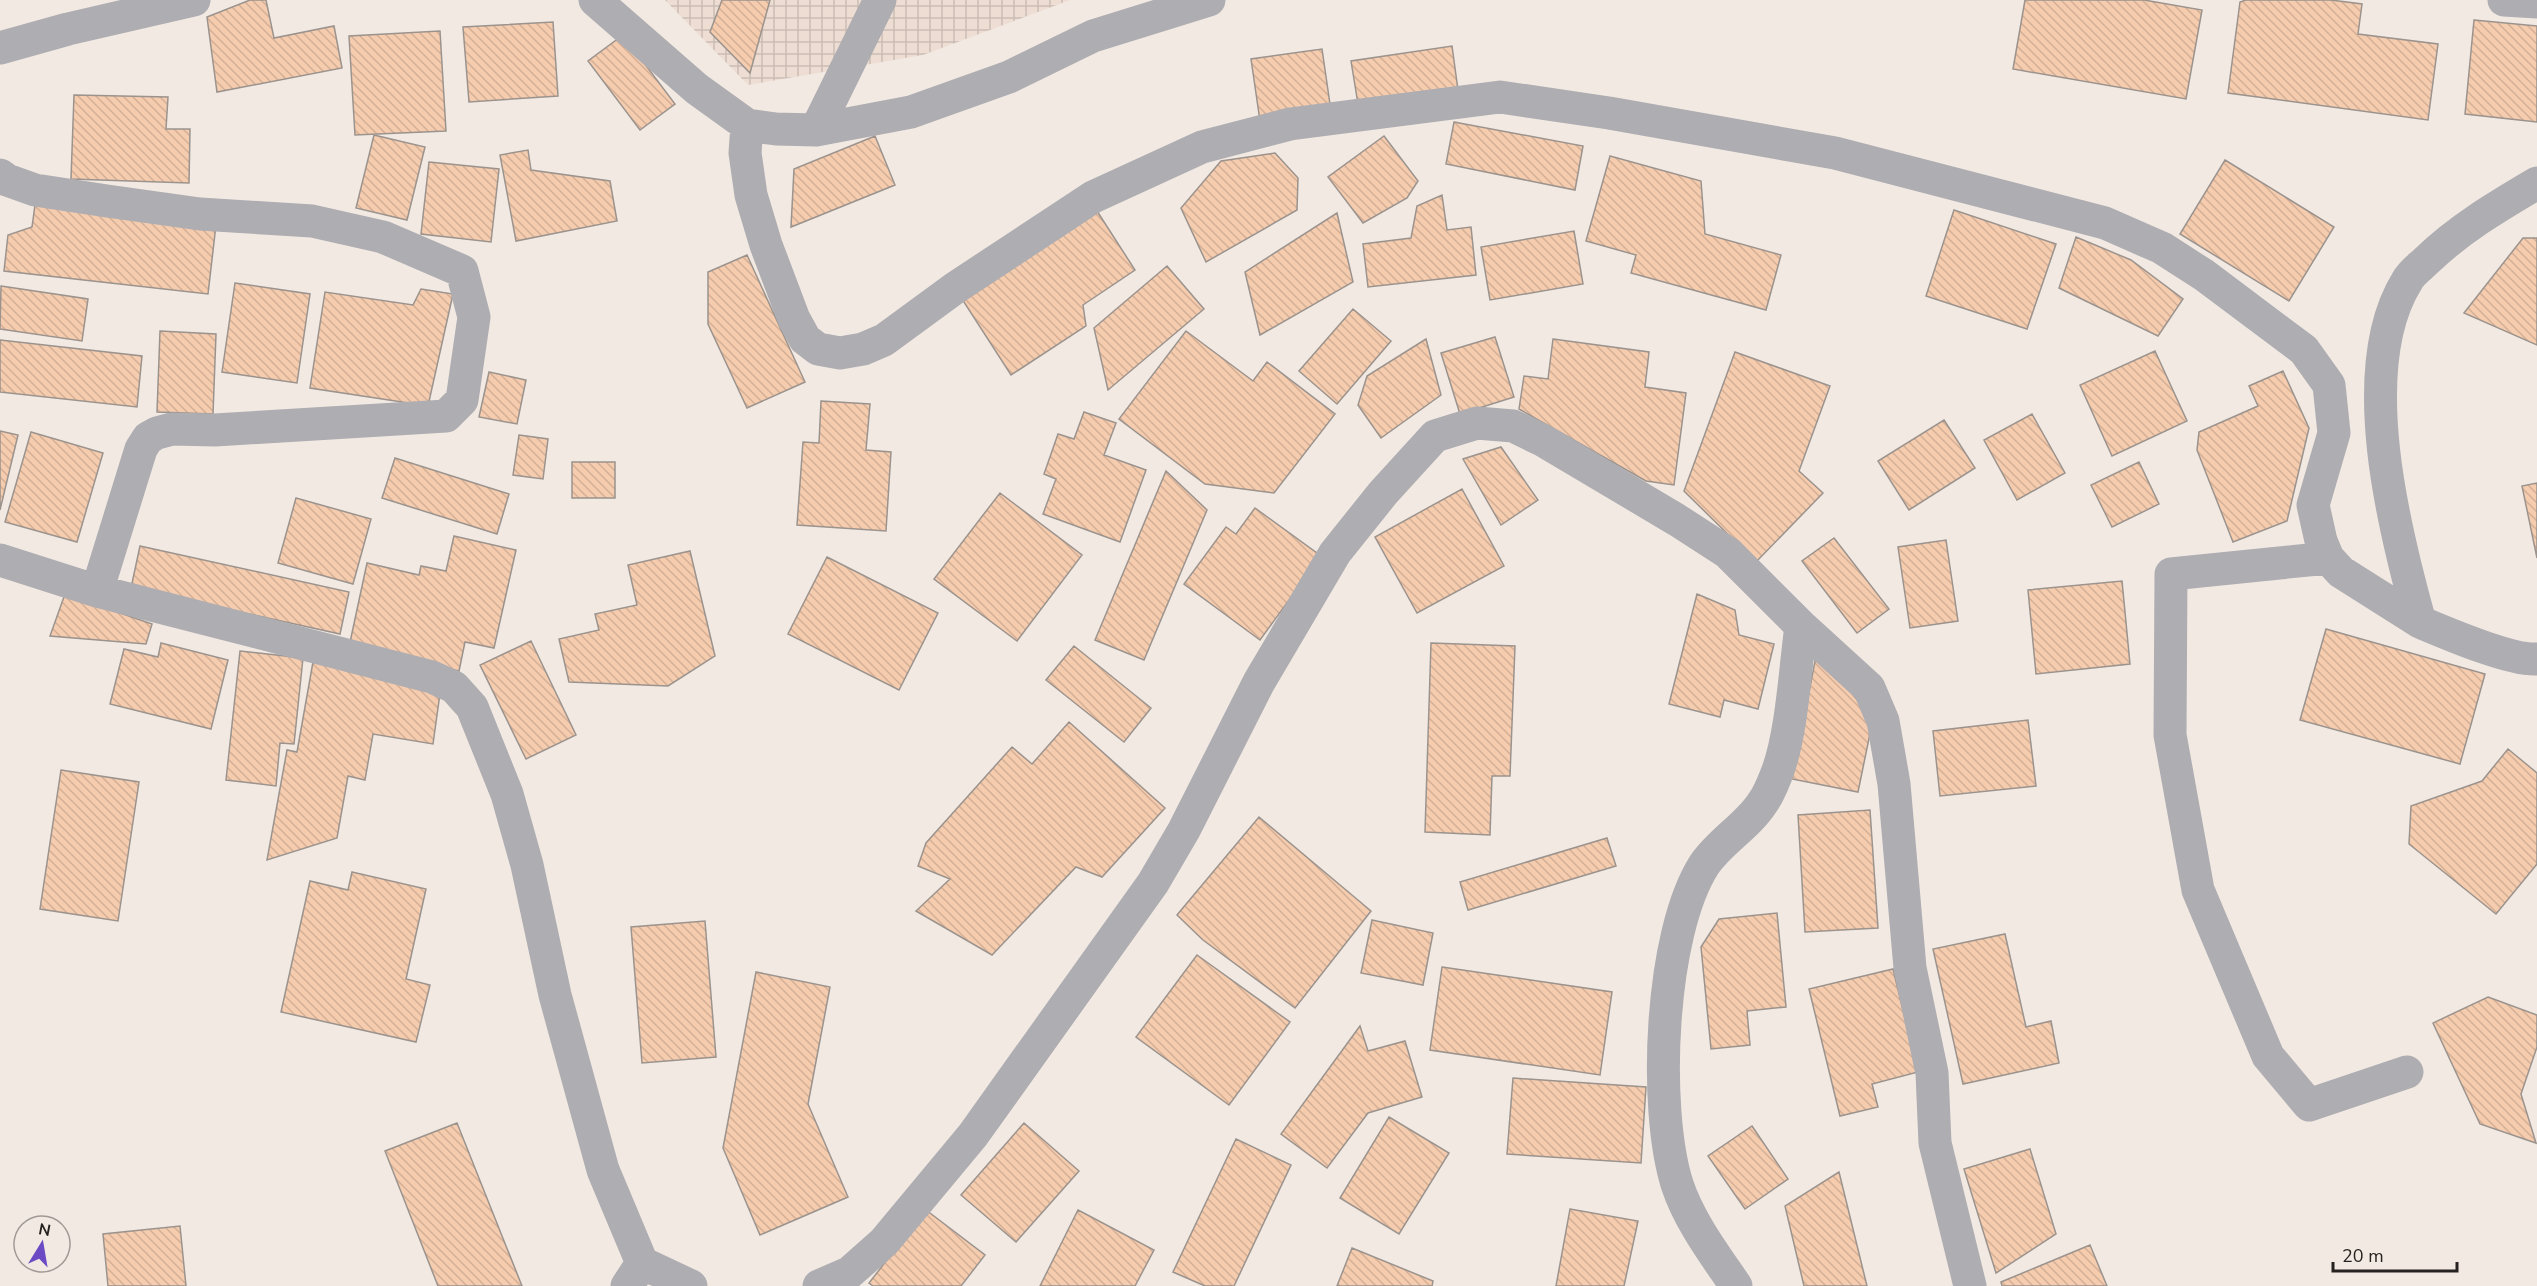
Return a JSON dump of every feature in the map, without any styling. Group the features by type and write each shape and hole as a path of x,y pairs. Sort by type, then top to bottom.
{"street":[{"path":"0,48 68,29 194,0"},
{"path":"595,0 697,89 747,125 776,129 816,130 911,111 1009,77 1093,36 1209,0"},
{"path":"816,130 880,0"},
{"path":"2504,0 2537,2"},
{"path":"747,125 745,153 750,195 794,319 805,339 818,349 840,353 863,350 884,340 955,288 1093,197 1203,147 1290,124 1500,97 1609,113 1835,153 2104,223 2162,248 2204,275 2304,350 2329,385 2334,433 2313,505 2321,541 2328,558 2341,572 2420,622 2489,647 2528,659 2537,659"},
{"path":"0,175 7,180 35,190 200,214 312,221 383,237 462,271 474,317 462,400 446,416 215,430 172,429 148,438 141,450 97,591"},
{"path":"2420,622 2399,545 2388,481 2380,372 2384,340 2394,309 2408,279 2449,239 2537,183"},
{"path":"819,1286 849,1273 884,1242 973,1135 1153,883 1190,820 1259,682 1335,553 1383,493 1435,436 1477,423 1513,426 1544,441 1728,553 1801,626 1869,688 1882,722 1894,784 1910,968 1932,1073 1935,1143 1970,1286"},
{"path":"2328,558 2171,574 2170,735 2198,890 2268,1056 2309,1105 2407,1072"},
{"path":"0,560 97,591 432,677 454,687 472,707 507,794 527,865 555,995 634,1274 691,1286"},
{"path":"1736,1286 1696,1223 1678,1186 1669,1151 1662,1096 1665,1018 1678,934 1691,890 1705,864 1763,803 1778,772 1787,729 1801,626"}],"shaded area":[{"path":"665,0 1070,0 923,55 748,85"}],"building":[{"path":"250,0 266,0 274,38 334,26 342,68 217,92 207,17"},
{"path":"722,0 770,0 750,73 710,32"},
{"path":"2025,0 2144,0 2202,10 2186,99 2013,69"},
{"path":"2246,0 2331,0 2362,4 2358,34 2438,44 2428,120 2228,93 2240,2"},
{"path":"2474,20 2537,26 2537,122 2465,114"},
{"path":"553,22 558,96 469,102 463,27"},
{"path":"440,31 446,131 355,135 349,36"},
{"path":"623,35 675,104 640,130 588,61"},
{"path":"1452,46 1458,90 1358,104 1351,61"},
{"path":"1322,49 1331,111 1260,121 1251,59"},
{"path":"74,95 168,97 166,129 190,129 189,183 71,179"},
{"path":"1454,122 1583,146 1575,190 1446,164"},
{"path":"374,135 425,147 407,220 356,208"},
{"path":"875,136 895,185 791,227 794,169"},
{"path":"1384,136 1418,181 1407,198 1363,223 1328,177"},
{"path":"528,150 531,170 610,181 617,221 516,241 500,155"},
{"path":"1275,153 1298,178 1297,210 1206,262 1181,208 1221,161"},
{"path":"1610,156 1701,181 1705,234 1781,255 1766,310 1631,273 1636,255 1586,241"},
{"path":"2225,160 2334,227 2289,301 2180,234"},
{"path":"429,162 499,169 491,242 421,234"},
{"path":"1442,195 1447,230 1471,227 1476,275 1368,287 1363,244 1411,238 1417,206"},
{"path":"35,205 216,225 208,294 4,271 8,235 32,227"},
{"path":"1954,210 2056,244 2027,329 1926,296"},
{"path":"1097,211 1135,270 1083,305 1086,326 1011,375 962,299"},
{"path":"1337,213 1353,282 1260,335 1245,272"},
{"path":"1574,231 1583,284 1490,300 1481,247"},
{"path":"2076,237 2131,260 2183,299 2158,336 2059,288"},
{"path":"2523,238 2537,238 2537,345 2464,313"},
{"path":"747,255 805,382 747,408 708,324 708,272"},
{"path":"1167,266 1204,309 1108,390 1094,328"},
{"path":"235,283 310,294 297,383 222,372"},
{"path":"1,286 88,299 82,341 0,329"},
{"path":"421,289 453,294 428,406 310,388 325,292 413,305"},
{"path":"1353,309 1391,341 1337,404 1299,371"},
{"path":"160,331 216,334 213,414 157,412"},
{"path":"1186,331 1253,381 1267,362 1335,414 1274,493 1205,484 1119,419"},
{"path":"1495,337 1514,397 1460,414 1441,353"},
{"path":"1426,339 1441,395 1381,438 1358,405 1367,376"},
{"path":"1553,339 1649,352 1645,387 1686,393 1674,485 1646,481 1519,409 1524,376 1548,379"},
{"path":"0,340 142,356 137,407 0,392"},
{"path":"2155,351 2187,421 2112,456 2080,385"},
{"path":"1735,352 1830,386 1799,471 1823,493 1756,562 1684,491"},
{"path":"2283,371 2309,428 2287,521 2233,542 2197,450 2199,432 2258,406 2249,386"},
{"path":"489,372 526,380 517,424 479,417"},
{"path":"821,401 870,404 866,450 891,452 886,531 797,525 803,442 819,443"},
{"path":"1084,412 1116,423 1104,455 1146,470 1120,542 1043,514 1056,479 1044,474 1058,434 1074,439"},
{"path":"2032,414 2065,473 2017,500 1984,440"},
{"path":"1944,420 1975,468 1909,510 1878,461"},
{"path":"0,431 18,435 0,510"},
{"path":"31,432 103,453 77,542 5,522"},
{"path":"519,435 548,439 543,479 513,475"},
{"path":"1501,447 1538,500 1501,525 1463,459"},
{"path":"395,458 509,494 497,534 382,498"},
{"path":"572,462 615,462 615,498 572,498"},
{"path":"2139,462 2159,504 2112,527 2091,485"},
{"path":"1166,471 1207,510 1144,660 1095,640"},
{"path":"2537,483 2537,558 2522,486"},
{"path":"1462,489 1504,566 1417,613 1375,537"},
{"path":"1000,493 1082,555 1017,641 934,579"},
{"path":"296,498 371,519 353,584 278,563"},
{"path":"1255,508 1321,556 1260,640 1184,584 1226,527 1236,534"},
{"path":"454,536 516,550 494,648 465,642 459,671 349,647 367,563 419,575 421,566 446,571"},
{"path":"1834,538 1889,609 1857,633 1802,561"},
{"path":"1946,540 1958,621 1910,628 1898,547"},
{"path":"140,546 349,592 340,634 131,588"},
{"path":"690,551 715,656 668,686 569,682 559,639 599,630 595,614 637,605 628,565"},
{"path":"827,557 938,613 899,690 788,634"},
{"path":"2122,581 2130,664 2036,674 2028,590"},
{"path":"65,594 152,624 146,644 50,636"},
{"path":"1697,594 1735,610 1739,635 1774,644 1758,709 1724,700 1720,717 1669,704"},
{"path":"2326,629 2485,674 2460,764 2300,720"},
{"path":"531,641 576,735 526,759 480,665"},
{"path":"161,643 228,660 211,729 110,704 124,649 158,657"},
{"path":"1431,643 1515,646 1510,776 1492,776 1490,835 1425,832"},
{"path":"1074,646 1151,708 1124,742 1046,680"},
{"path":"240,651 303,658 294,744 280,743 276,786 226,780"},
{"path":"1817,651 1873,719 1858,792 1792,779"},
{"path":"313,662 441,686 433,744 373,734 365,780 348,776 337,838 267,860 287,750 297,752"},
{"path":"2028,720 2036,786 1940,796 1933,731"},
{"path":"1069,722 1165,808 1102,877 1076,867 992,955 916,911 950,879 918,866 926,843 1012,747 1032,764"},
{"path":"2508,749 2537,773 2537,864 2496,914 2409,844 2411,806 2482,781"},
{"path":"61,770 139,782 118,921 40,909"},
{"path":"1870,810 1878,928 1805,932 1798,815"},
{"path":"1259,817 1371,911 1295,1008 1203,940 1177,915"},
{"path":"1607,838 1616,866 1468,910 1460,882"},
{"path":"352,872 426,889 406,979 430,985 416,1042 281,1012 310,881 348,890"},
{"path":"1777,913 1786,1007 1747,1011 1750,1045 1711,1049 1701,947 1719,919"},
{"path":"1372,920 1433,933 1423,985 1361,973"},
{"path":"705,921 716,1057 642,1063 631,927"},
{"path":"2005,934 2026,1027 2051,1021 2059,1063 1963,1084 1933,949"},
{"path":"1197,955 1290,1022 1229,1105 1136,1037"},
{"path":"1442,967 1612,992 1600,1075 1430,1050"},
{"path":"1893,969 1918,1072 1872,1084 1878,1107 1840,1116 1809,989"},
{"path":"756,972 830,987 808,1104 848,1197 760,1235 723,1148"},
{"path":"2488,997 2537,1015 2537,1047 2521,1094 2536,1143 2480,1124 2433,1023"},
{"path":"1360,1026 1368,1051 1405,1041 1422,1097 1368,1113 1327,1168 1281,1134"},
{"path":"1513,1078 1646,1087 1641,1163 1507,1154"},
{"path":"1389,1117 1449,1153 1399,1234 1340,1198"},
{"path":"457,1123 522,1286 438,1286 385,1151"},
{"path":"1024,1123 1079,1171 1016,1242 961,1195"},
{"path":"1752,1126 1788,1179 1745,1209 1708,1156"},
{"path":"1236,1139 1291,1165 1234,1286 1205,1286 1173,1272"},
{"path":"2030,1149 2056,1234 1996,1273 1964,1169"},
{"path":"1839,1172 1867,1286 1804,1286 1785,1206"},
{"path":"1570,1209 1638,1221 1624,1286 1556,1286"},
{"path":"926,1210 985,1255 961,1286 873,1286 869,1283"},
{"path":"1078,1210 1154,1250 1135,1286 1040,1286"},
{"path":"180,1226 186,1286 108,1286 103,1234"},
{"path":"2090,1245 2107,1286 2002,1286 2001,1282"},
{"path":"1352,1248 1433,1281 1432,1286 1337,1286"}]}
